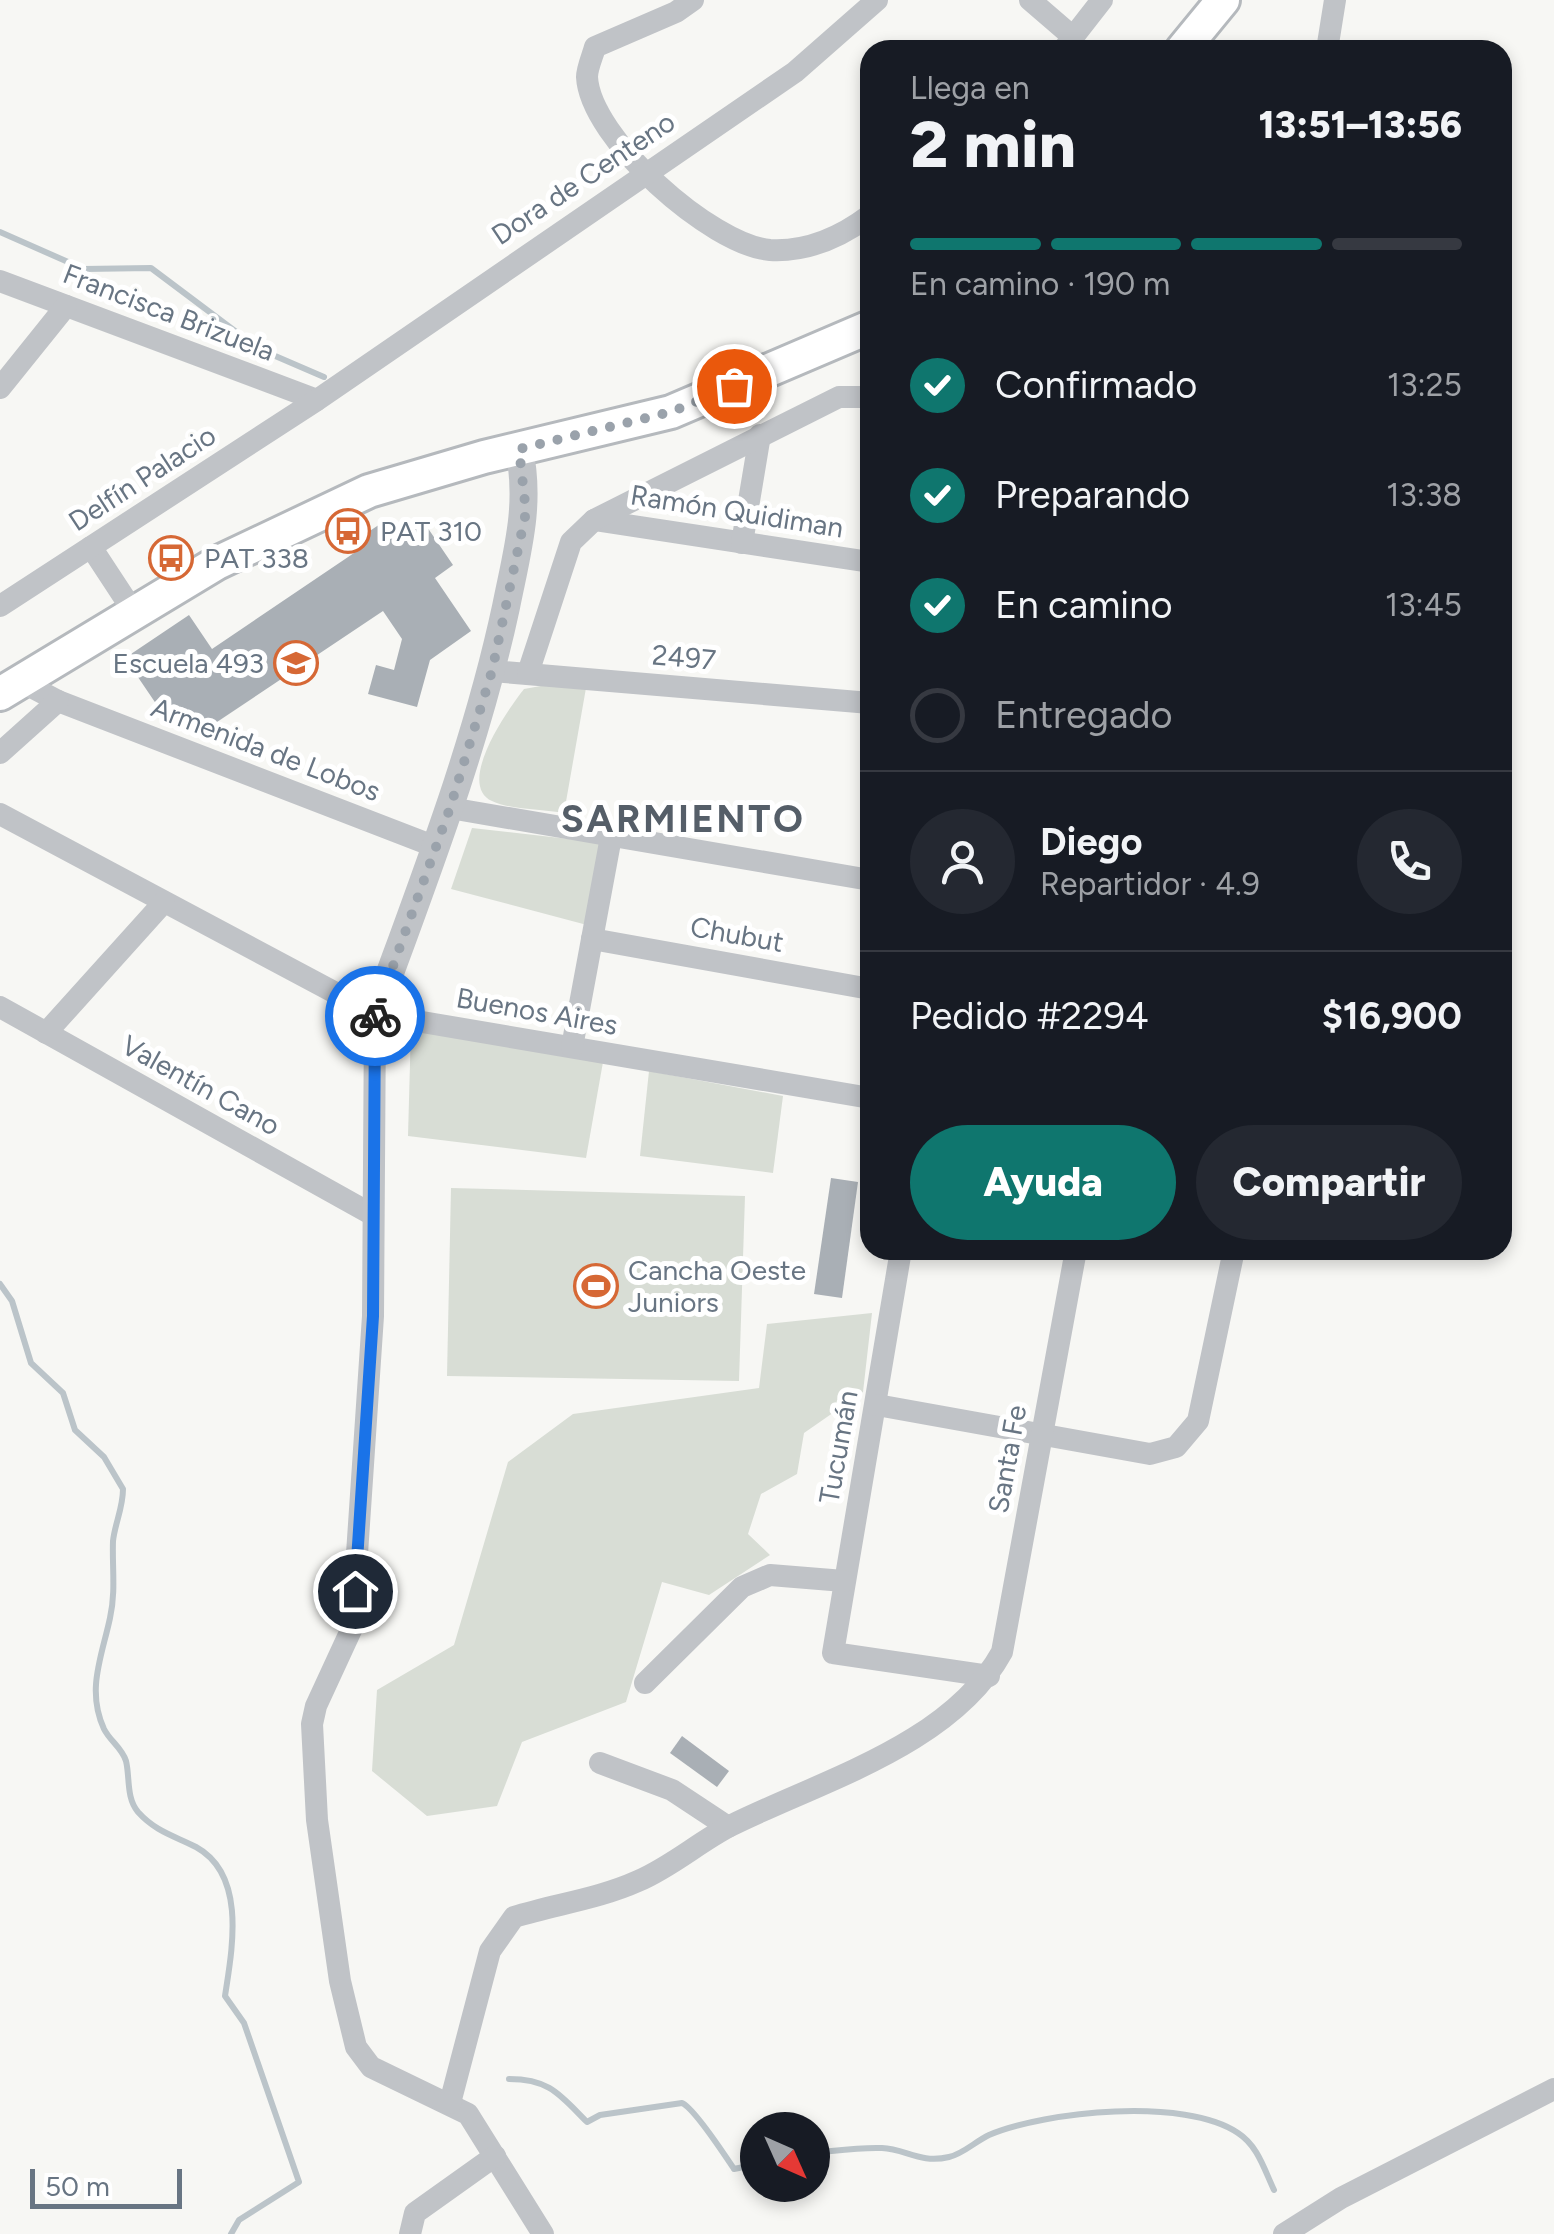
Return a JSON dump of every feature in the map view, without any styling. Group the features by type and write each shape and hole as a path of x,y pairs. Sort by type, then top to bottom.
{"main road":[{"path":"1190,40 1223,0"},
{"path":"10,688 133,611 289,526 353,498 519,449 671,412 860,338"}],"street":[{"path":"693,0 676,12 595,47 587,76 599,109 642,173 705,224 768,250 812,246 848,232 860,223"},
{"name":"Dora de Centeno","path":"317,400 642,173 796,72 877,0"},
{"path":"1030,0 1065,40"},
{"path":"1071,40 1102,0"},
{"path":"1329,40 1336,0"},
{"name":"Francisca Brizuela","path":"0,281 317,400"},
{"path":"0,388 66,306"},
{"path":"528,673 571,542 594,520 839,397 860,397"},
{"name":"Delfín Palacio","path":"0,606 317,400"},
{"path":"742,543 760,435"},
{"path":"519,449 526,512 492,671 450,808 375,1014 373,1316 352,1628 316,1706 312,1724 316,1800 340,1981 356,2047 371,2066 468,2114 544,2234"},
{"name":"Ramón Quidiman","path":"594,520 860,561"},
{"path":"91,547 133,611"},
{"name":"2497","path":"492,671 860,702"},
{"name":"Armenida de Lobos","path":"10,688 58,700 436,847"},
{"path":"0,753 58,700"},
{"path":"450,808 860,878"},
{"name":"Buenos Aires","path":"0,814 375,1014 860,1096"},
{"path":"572,1047 612,837"},
{"path":"46,1033 164,902"},
{"name":"Chubut","path":"592,938 860,987"},
{"name":"Valentín Cano","path":"0,1007 372,1215"},
{"name":"Tucumán","path":"899,1260 833,1654 989,1676"},
{"name":"Santa Fe","path":"989,1676 1002,1652 1074,1260"},
{"path":"877,1405 1150,1454 1176,1447 1198,1421 1232,1260"},
{"path":"645,1684 742,1586 770,1575 844,1581"},
{"path":"450,2104 490,1951 514,1917 590,1900 642,1880 728,1827 902,1747 989,1676"},
{"path":"600,1763 672,1790 728,1827"},
{"path":"1284,2234 1341,2198 1554,2089"},
{"path":"410,2234 415,2213 496,2156"}],"shaded area":[{"path":"563,682 586,688 564,813 492,801 482,792 479,779 488,746 507,712 524,689"},
{"path":"472,828 604,843 587,925 451,889"},
{"path":"411,1027 603,1062 586,1158 408,1136"},
{"path":"649,1071 783,1096 773,1173 640,1156"},
{"name":"Cancha Oeste Juniors","path":"451,1188 745,1196 739,1381 447,1376"},
{"path":"872,1313 863,1392 804,1433 797,1474 761,1494 748,1534 770,1555 709,1595 662,1582 626,1702 522,1742 497,1806 427,1816 372,1771 377,1690 454,1645 508,1462 573,1414 759,1388 767,1324"}],"building":[{"path":"389,518 401,536 423,521 453,565 435,578 471,631 430,660 417,707 368,694 376,665 394,670 402,639 383,611 196,736 178,709 165,717 125,658 189,615 212,649 354,553 349,545"},
{"path":"831,1178 858,1182 842,1298 814,1294"},
{"path":"682,1736 729,1771 717,1787 670,1753"}],"waterway":[{"path":"0,232 84,269 151,268 259,349 324,377"},
{"path":"0,1284 12,1301 31,1363 63,1393 75,1430 104,1457 123,1489 113,1541 112,1608 96,1687 104,1729 124,1756 130,1794 138,1812 212,1860 229,1894 232,1936 225,1996 244,2023 299,2182 239,2220 231,2234"},
{"path":"509,2079 545,2085 587,2122 600,2115 682,2103 701,2122 734,2169 740,2168"},
{"path":"830,2151 882,2148 939,2159 959,2153 989,2135 1044,2120 1079,2114 1151,2111 1214,2122 1238,2133 1256,2151 1274,2190"}],"way so far":[{"path":"375,1016 450,808 492,671 526,512 519,449 671,412 734,386"}],"place":[{"name":"PAT 310","path":"348,531"},
{"name":"PAT 338","path":"171,558"},
{"name":"Escuela 493","path":"296,663"},
{"name":"Cancha Oeste Juniors","path":"596,1286"}],"district":[{"name":"SARMIENTO","path":"683,819"}],"route":[{"path":"355,1591 373,1316 375,1016"}]}
